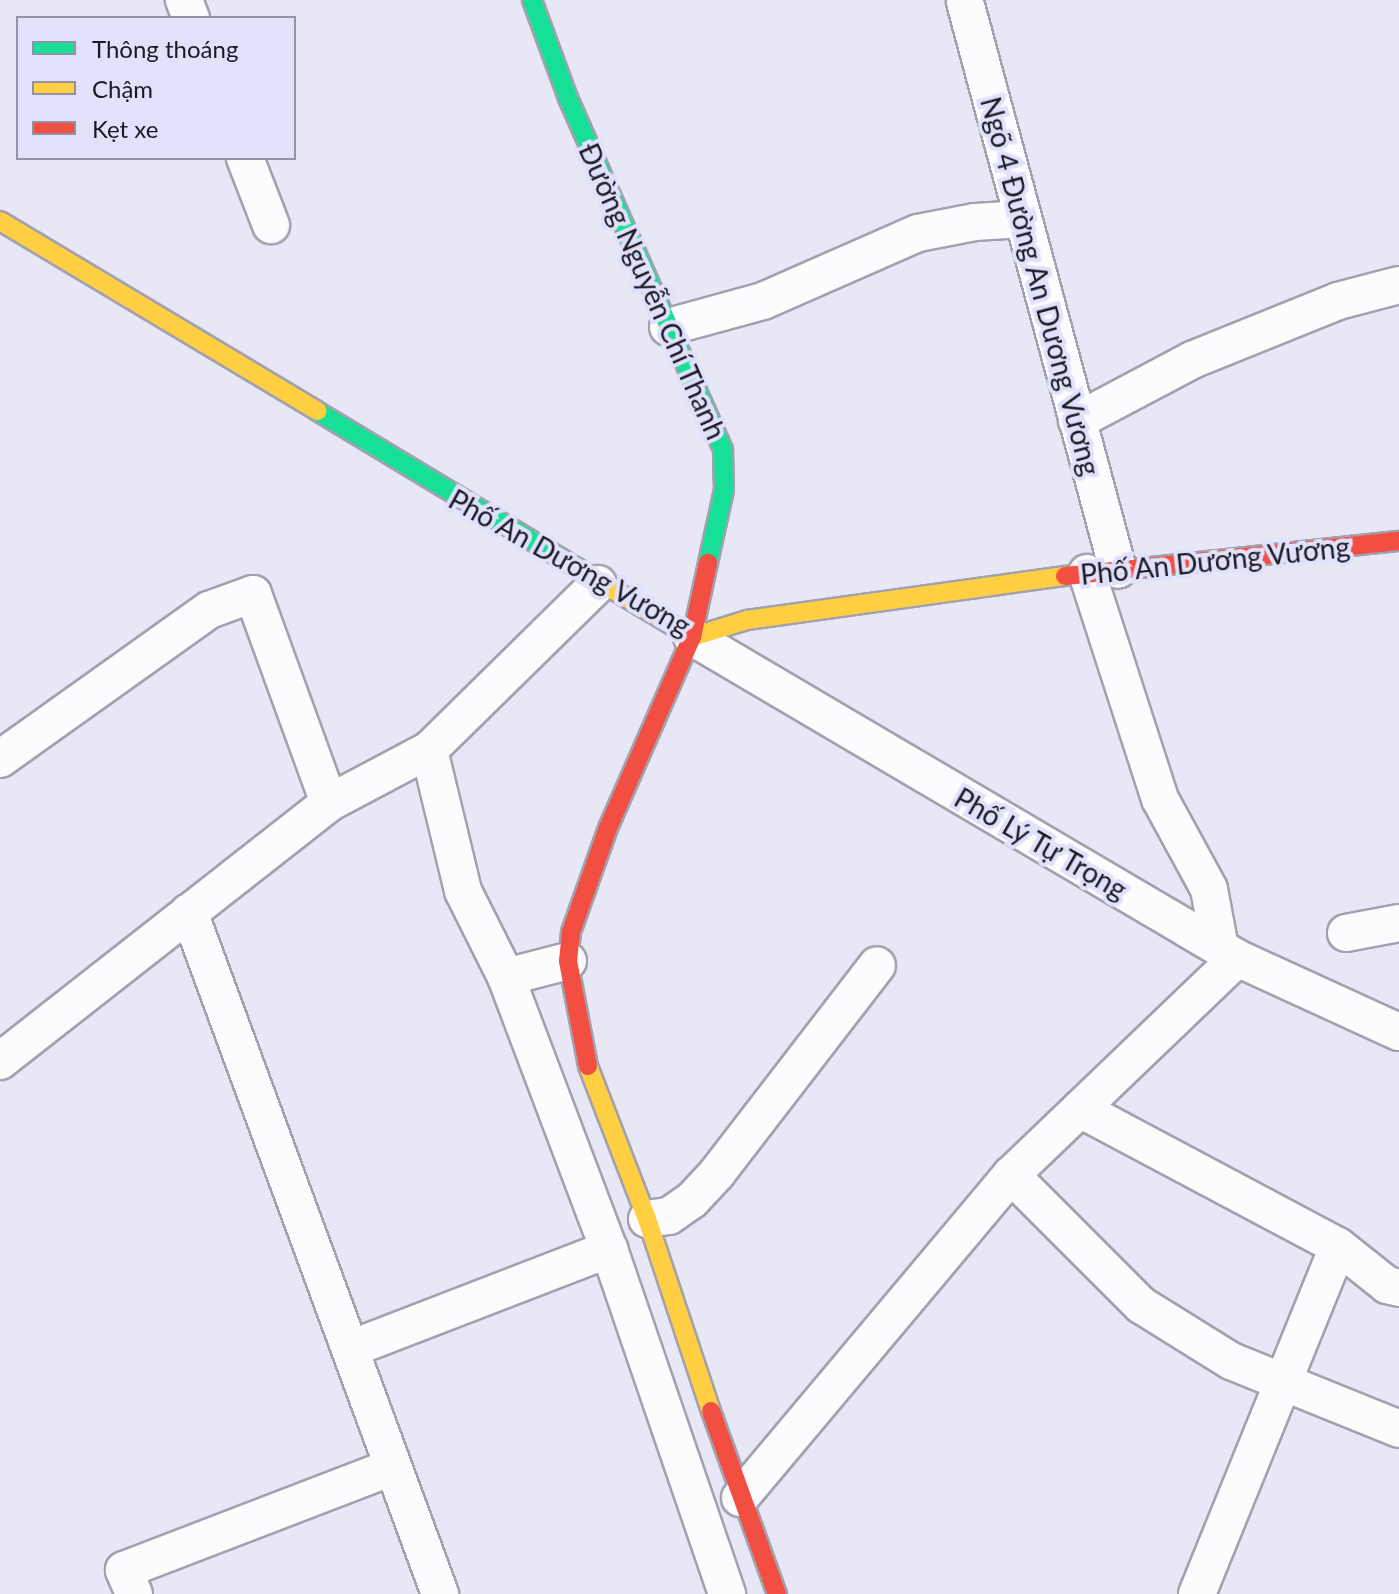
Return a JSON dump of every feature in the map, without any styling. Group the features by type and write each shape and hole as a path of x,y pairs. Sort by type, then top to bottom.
{"street":[{"name":"Đường Nguyễn Chí Thanh","path":"532,0 568,98 723,450 724,490 692,637 608,828 571,932 568,961"},
{"name":"Ngõ 4 Đường An Dương Vương","path":"965,2 1077,421 1103,572 1160,799 1209,889 1228,953"},
{"path":"246,160 271,225"},
{"path":"668,327 763,301 918,233 975,222 1023,219"},
{"name":"Phố An Dương Vương","path":"0,221 598,584 692,637 747,620 1103,572 1399,541"},
{"path":"1077,421 1192,360 1338,301 1399,285"},
{"path":"0,1061 329,803 429,750 598,584"},
{"path":"0,759 209,610 253,594 329,803"},
{"name":"Phố Lý Tự Trọng","path":"692,637 1228,953 1399,1032"},
{"path":"429,750 463,891 506,977 609,1249 727,1594"},
{"path":"189,912 440,1594"},
{"path":"1346,933 1399,923"},
{"path":"740,1498 1011,1175 1080,1109 1228,953"},
{"path":"506,977 568,961 589,1073 647,1219 740,1498 777,1594"},
{"path":"647,1219 669,1216 692,1200 717,1173 877,965"},
{"path":"1080,1109 1338,1246 1387,1285 1399,1288"},
{"path":"1011,1175 1141,1305 1231,1361 1399,1429"},
{"path":"1197,1594 1338,1246"},
{"path":"350,1349 609,1249"},
{"path":"134,1594 124,1570 393,1467"}],"traffic: fast":[{"path":"532,0 568,98 723,450 724,490 708,563"},
{"path":"317,411 577,568"}],"traffic: slow":[{"path":"0,221 317,411"},
{"path":"577,568 692,637 747,620 1065,576"},
{"path":"588,1066 647,1219 711,1411"}],"traffic: jam":[{"path":"1065,576 1399,541"},
{"path":"588,1066 568,961 571,932 608,828 692,637 708,563"},
{"path":"711,1411 777,1594"}]}
